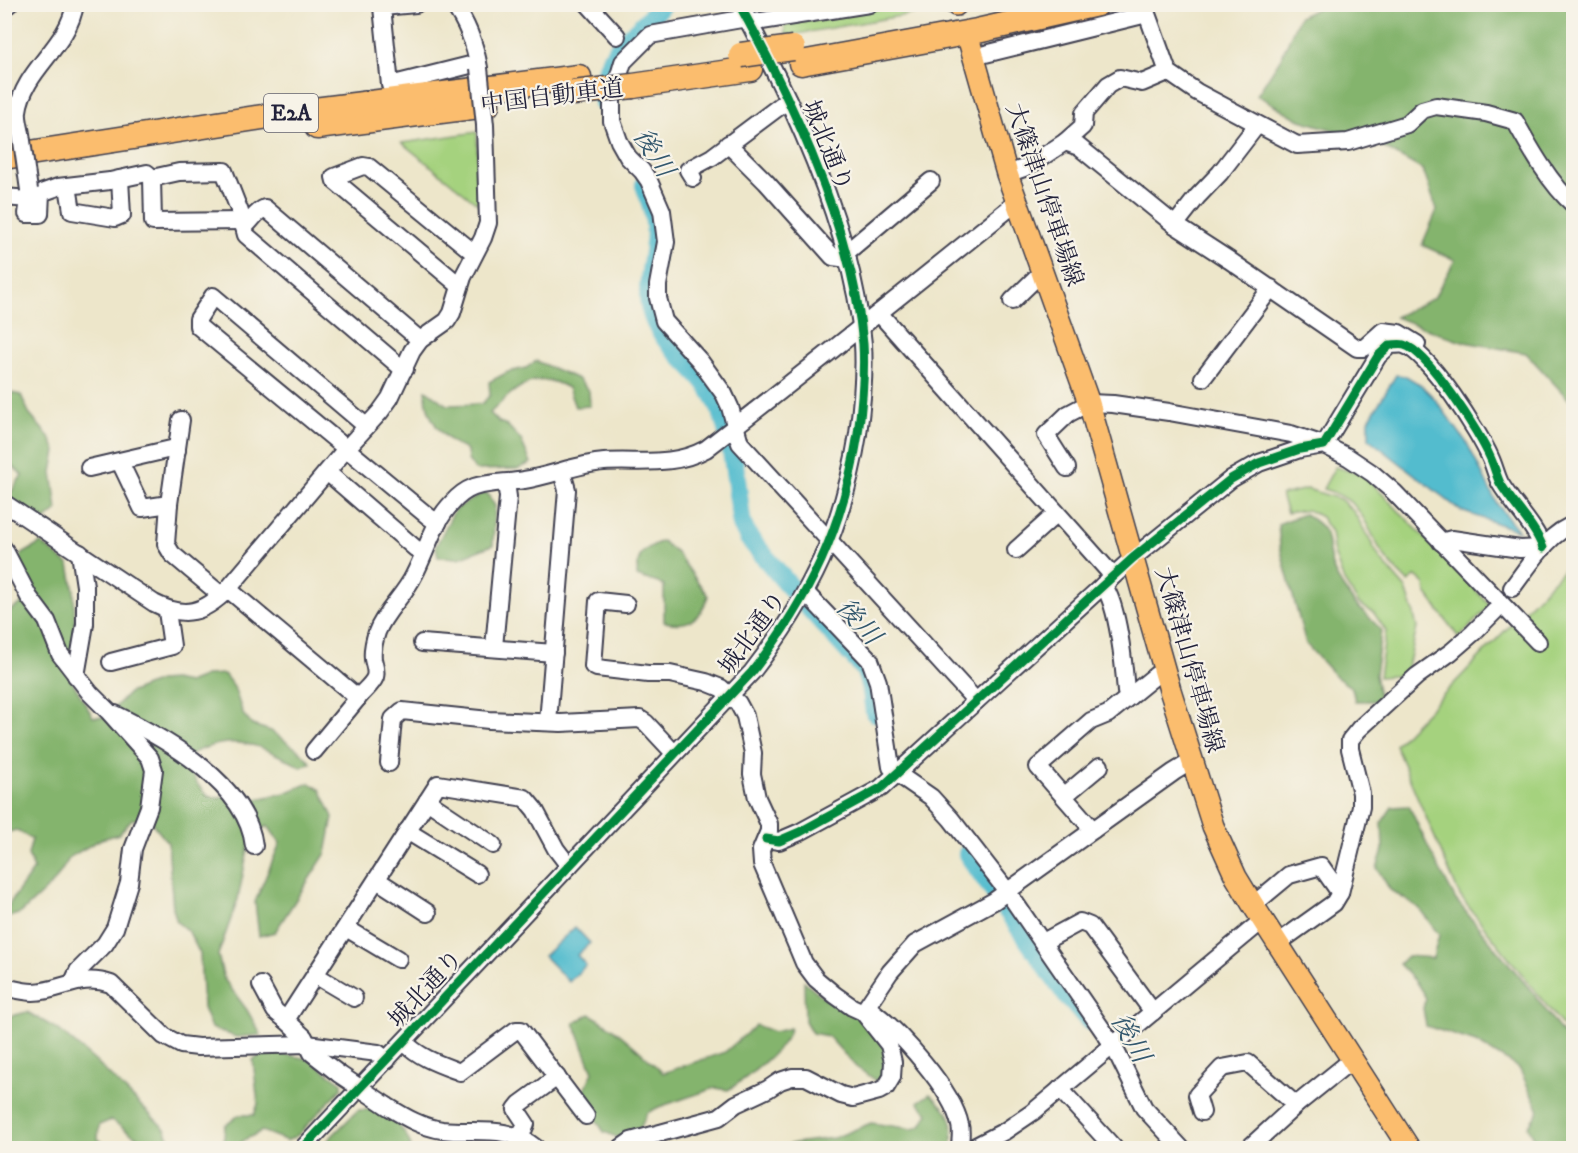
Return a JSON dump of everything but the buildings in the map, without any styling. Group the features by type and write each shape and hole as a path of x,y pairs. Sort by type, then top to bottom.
{"highway":[{"name":"中国自動車道","path":"797,55 1021,4"},
{"name":"中国自動車道","path":"4,157 271,116 635,78 977,31 1097,4"},
{"name":"中国自動車道","path":"4,173 576,85"}],"main road":[{"name":"大篠津山停車場線","path":"972,51 1007,174 1089,403 1165,671 1213,826 1236,877 1410,1149"}],"street":[{"path":"4,7 9,4"},
{"path":"75,4 65,34 22,95 18,112 29,195 27,214 40,214 40,193 147,173 152,178 153,222 243,224 250,223 258,211 265,208 420,340"},
{"path":"416,4 382,7 390,85 478,66"},
{"path":"4,503 167,610 185,613 196,611 211,604 225,592 390,398 412,351 420,340 447,321 474,253 483,238 488,223 485,125 478,66 473,38 453,4"},
{"path":"588,4 617,36"},
{"path":"863,5 745,15 650,35 623,62 612,99 612,121 619,141 628,157 649,181 662,211 666,242 658,285 658,298 664,321 719,387 730,407 730,431 976,701"},
{"path":"972,51 1148,14 1168,72 1197,92 1297,145 1359,138 1407,124 1422,110 1436,106 1486,113 1515,121 1537,158 1566,198 1574,205"},
{"name":"城北通り","path":"303,1149 731,695 779,637 806,594 830,542 853,466 863,384 863,344 848,256 821,180 788,100 745,15"},
{"path":"1007,174 1027,167 1065,142 1083,126 1084,113 1108,85 1120,78 1142,83 1168,72"},
{"path":"693,178 688,170 712,157 788,100"},
{"path":"1175,225 1197,197 1220,174 1257,125"},
{"path":"1065,142 1079,147 1175,225 1357,348 1364,348 1383,331 1399,333 1411,339 1422,349 1426,360 1476,432 1491,458 1498,479 1512,502 1539,535 1543,548"},
{"path":"728,144 766,182 833,257 848,256 931,181"},
{"path":"460,286 335,182 334,177 363,166 369,167 474,253"},
{"path":"152,178 179,172 224,171 246,235 405,369"},
{"path":"68,186 72,211 115,218 122,214 120,179"},
{"path":"4,197 29,195"},
{"path":"314,751 372,682 376,675 373,645 378,630 386,615 405,592 438,523 450,504 463,493 472,488 605,462 659,463 694,456 792,383 1017,202"},
{"path":"1012,301 1042,272"},
{"path":"1203,378 1271,288"},
{"path":"366,426 213,296 198,319 198,326 429,518 438,523"},
{"path":"879,313 1056,514 1108,581 1108,591 1119,634 1126,692 1129,697"},
{"path":"766,839 779,841 800,832 893,777 1133,558 1215,492 1259,463 1300,449 1324,445 1378,356 1390,345 1405,345 1426,360"},
{"path":"1067,468 1046,435 1068,414 1089,403 1169,412 1291,434 1324,445 1372,473 1394,492 1538,642"},
{"path":"182,420 169,504 166,544 172,554 225,592 358,698"},
{"path":"89,468 171,449 177,450"},
{"path":"120,462 142,508 169,504"},
{"path":"327,472 415,548 424,552"},
{"path":"548,722 567,490 562,472"},
{"path":"494,647 508,497 506,483"},
{"path":"1016,550 1056,514"},
{"path":"1512,588 1543,548 1565,528 1574,525"},
{"path":"1441,542 1452,539 1520,549 1543,548"},
{"path":"4,549 29,597 47,621 60,654 76,676 150,758 154,770 153,786 143,826 133,849 129,883 115,928 105,944 78,971 73,982"},
{"path":"76,676 85,624 85,586 80,553"},
{"path":"806,594 870,660 878,682 893,777"},
{"path":"626,604 598,601 593,666 597,669 670,674 706,682 721,688 738,703 745,716 753,753 752,774 757,798 769,824 769,831 760,850 762,864 804,963 816,979 835,995 852,1007 865,1009 920,1059 943,1088 954,1107 961,1127 960,1149"},
{"path":"111,662 172,645 167,610"},
{"path":"1278,943 1334,903 1340,893 1361,807 1361,793 1350,749 1350,740 1417,676 1451,652 1495,611"},
{"path":"422,643 554,653"},
{"path":"1093,830 1038,767 1091,721 1108,714 1156,675 1165,671"},
{"path":"108,711 141,727 190,757 215,778 245,815 252,830 254,846"},
{"path":"389,763 393,720 402,711 489,720 561,723 640,719 674,753"},
{"path":"865,1009 890,972 915,944 1001,896 1192,761"},
{"path":"1064,796 1100,766"},
{"path":"893,777 931,797 951,819 1001,896 1042,942 1144,1108 1181,1149"},
{"path":"286,1020 438,784 525,798 536,810 556,849 569,866"},
{"path":"427,801 493,845"},
{"path":"407,831 477,874"},
{"path":"972,1149 1012,1127 1153,1012 1258,912 1289,875 1321,866 1340,893"},
{"path":"377,880 428,913"},
{"path":"1042,942 1080,922 1090,926 1153,1012"},
{"path":"346,928 398,959"},
{"path":"315,975 354,998"},
{"path":"4,987 33,992 90,979 111,984 164,1036 181,1045 198,1047 307,1044 378,1053 387,1060"},
{"path":"261,985 275,1011 304,1037 312,1053 387,1106 419,1125 442,1130 507,1133 520,1138 536,1149"},
{"path":"621,1149 631,1141 719,1117 736,1104 792,1077 806,1077 841,1095 853,1098 879,1092 886,1087 892,1077 893,1062 889,1045 865,1009"},
{"path":"404,1042 425,1058 460,1072 516,1030 521,1030 586,1116"},
{"path":"1250,1149 1296,1105 1353,1059"},
{"path":"1202,1112 1197,1095 1222,1068 1248,1063 1296,1105"},
{"path":"520,1138 526,1124 516,1109 557,1077"},
{"path":"1060,1089 1114,1149"}],"green space":[{"path":"906,5 950,5 952,7 786,36 784,23"},
{"path":"1325,5 1567,5 1574,25 1573,412 1572,403 1526,353 1459,341 1395,317 1434,298 1455,260 1422,245 1437,210 1423,170 1374,142 1300,120 1257,95 1281,58 1299,17"},
{"path":"477,132 478,204 402,143"},
{"path":"536,361 578,379 589,391 590,406 575,407 568,388 556,382 535,381 517,389 490,413 499,422 507,425 521,440 531,463 518,469 475,470 468,460 467,450 443,434 432,419 428,410 426,390 447,405 482,404 490,395 489,382 508,372 526,368"},
{"path":"4,389 7,392 21,395 30,415 50,438 56,451 52,472 57,510 44,521 8,497 22,475 5,459"},
{"path":"1335,467 1364,475 1490,605 1459,638 1426,593 1425,584 1416,576 1408,582 1387,560 1356,507 1337,494 1323,489"},
{"path":"1307,489 1340,499 1354,512 1381,560 1406,589 1417,628 1406,675 1379,677 1386,631 1374,613 1359,604 1344,581 1334,553 1331,532 1321,517 1308,510 1287,513 1281,495"},
{"path":"487,493 495,506 493,545 459,558 438,557 436,546 455,509"},
{"path":"1304,514 1325,531 1334,572 1353,602 1381,631 1375,675 1380,701 1355,701 1352,688 1336,677 1306,644 1280,546 1278,524"},
{"path":"662,541 677,553 708,596 697,616 687,622 664,622 664,585 637,576 638,562 642,553"},
{"path":"41,543 69,565 74,590 75,627 71,663 72,681 93,717 105,717 129,693 159,681 173,680 188,683 208,675 224,674 234,687 243,714 252,725 271,731 301,752 311,763 301,767 256,746 233,743 201,749 185,761 198,785 208,796 220,798 234,794 257,799 285,793 309,783 320,789 333,817 326,853 275,932 259,936 255,902 280,843 268,826 251,834 238,899 218,955 224,979 247,1010 261,1035 236,1037 211,1028 203,1008 200,954 189,932 177,922 173,908 168,843 151,822 132,819 119,834 101,839 70,857 55,881 21,913 6,918 5,910 34,869 28,855 32,839 16,830 5,833 5,614 21,604 29,589 19,564 21,555"},
{"path":"1573,560 1573,1039 1460,896 1395,745"},
{"path":"1409,806 1456,900 1534,994 1573,1048 1573,1148 1540,1148 1528,1127 1539,1110 1519,1068 1476,1042 1426,1026 1423,1008 1426,998 1416,982 1399,964 1407,956 1433,958 1439,935 1419,908 1390,890 1377,868 1383,850 1382,822 1392,807"},
{"path":"804,981 833,1005 858,1014 886,1047 890,1070 880,1083 856,1067 828,1036 812,1033 805,1021"},
{"path":"27,1012 59,1030 95,1061 165,1129 172,1144 161,1148 135,1136 111,1120 99,1125 98,1139 109,1148 5,1148 5,1023 11,1016"},
{"path":"590,1014 619,1034 663,1073 725,1052 756,1025 774,1032 790,1028 782,1044 774,1053 728,1090 715,1088 659,1107 647,1113 640,1129 631,1136 619,1138 604,1132 581,1097 593,1072 574,1023"},
{"path":"268,1051 308,1059 342,1083 342,1088 298,1135 287,1141 262,1131 244,1140 236,1148 223,1148 225,1126 239,1115 254,1115 258,1104 253,1060"},
{"path":"930,1094 943,1106 950,1117 953,1130 951,1148 777,1148 795,1143 834,1138 871,1123 913,1129 921,1126 928,1113 918,1102"},
{"path":"358,1110 377,1110 388,1115 403,1131 411,1148 320,1148"}],"water":[{"path":"1396,375 1406,376 1421,385 1435,399 1467,443 1497,504 1519,531 1461,511 1369,439 1369,420"},
{"path":"575,927 590,943 577,955 586,965 569,982 544,956"}],"waterway":[{"name":"後川","path":"604,103 608,68 614,56 662,4"},
{"name":"後川","path":"645,185 656,229 649,289 650,307 663,335 707,384 723,415 732,452 742,525 749,538 785,581 865,669 872,691 875,712"},
{"name":"後川","path":"968,854 1068,997 1090,1021"}],"cycle path":[{"path":"303,1148 752,672 773,644 807,589 833,531 852,468 861,412 864,355 857,301 847,257 818,169 780,83 739,4"},
{"path":"766,839 779,841 800,832 881,788 1133,558 1231,479 1259,463 1300,449 1324,445 1378,356 1390,345 1404,345 1414,351 1439,377 1476,431 1490,457 1500,483 1534,531 1543,548"}]}
